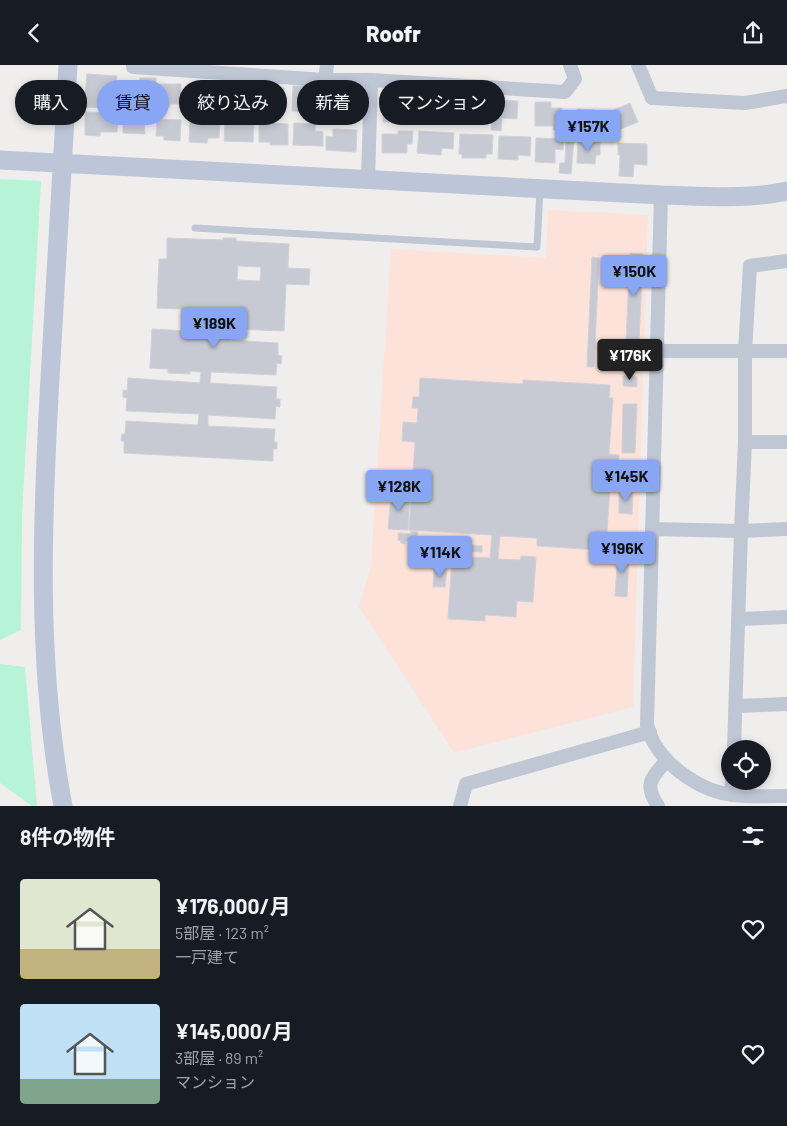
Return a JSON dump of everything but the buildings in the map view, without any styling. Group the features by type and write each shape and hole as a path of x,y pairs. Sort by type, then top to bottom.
{"street":[{"path":"63,806 46,682 42,594 44,488 68,65"},
{"path":"133,65 133,67 326,80 327,65"},
{"path":"368,179 371,80 565,92 575,79 570,65"},
{"path":"638,65 652,98 745,103 787,96"},
{"path":"0,161 661,195 745,197 787,191"},
{"path":"661,195 647,725 653,743 667,760 686,776 707,788 721,788"},
{"path":"735,740 745,442 745,352 750,266 787,261"},
{"path":"657,351 787,351"},
{"path":"745,442 787,442"},
{"path":"652,529 741,531 787,529"},
{"path":"739,619 787,617"},
{"path":"737,706 787,704"},
{"path":"460,806 466,784 650,732"},
{"path":"658,806 650,795 651,780 667,760"},
{"path":"746,790 787,796"}],"lane":[{"path":"195,228 537,247 540,189"}],"shaded area":[{"path":"548,210 648,215 633,707 454,753 359,607 371,565 391,249 546,258"}],"green space":[{"path":"0,179 41,181 22,515 21,630 0,640"},
{"path":"0,664 25,667 37,806 32,806 0,783"}]}
